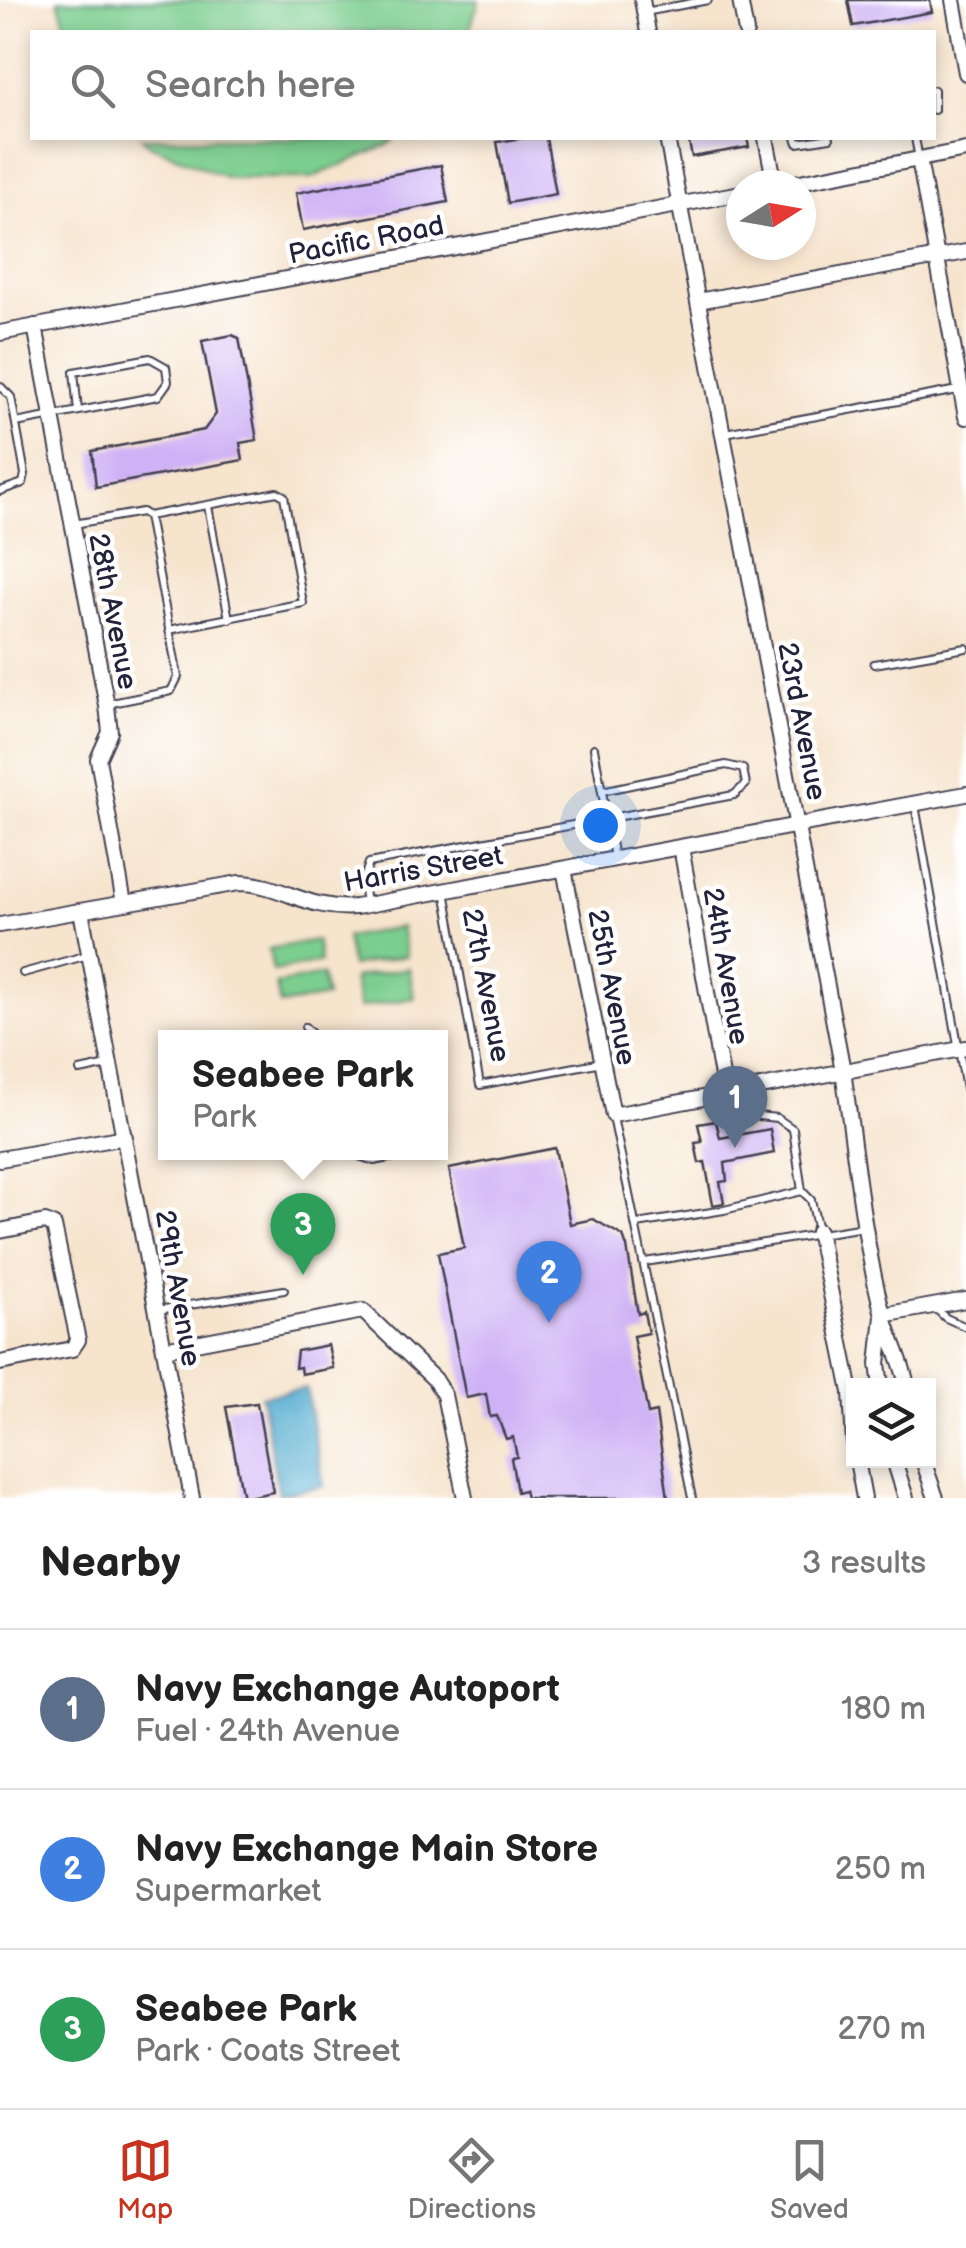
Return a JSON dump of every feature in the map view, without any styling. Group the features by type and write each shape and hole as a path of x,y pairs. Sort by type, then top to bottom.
{"street":[{"path":"740,0 746,30"},
{"path":"953,0 966,73"},
{"name":"23rd Avenue","path":"668,140 843,1071 883,1315 902,1358 906,1378"},
{"path":"766,140 772,170"},
{"path":"816,179 966,150"},
{"path":"919,158 936,258 961,363 966,417"},
{"name":"Pacific Road","path":"0,332 726,197"},
{"path":"698,301 966,252"},
{"name":"28th Avenue","path":"35,326 110,729 98,759 124,903"},
{"name":"Harris Street","path":"0,925 238,883 263,886 324,908 366,905 966,794"},
{"name":"24th Avenue","path":"680,847 725,1093"},
{"name":"25th Avenue","path":"564,868 613,1115"},
{"name":"29th Avenue","path":"81,910 192,1498"},
{"path":"613,1115 962,1049"},
{"path":"0,1159 125,1137"},
{"path":"0,1231 45,1222 54,1226 78,1340 72,1350 0,1363"},
{"path":"818,1231 848,1378"},
{"path":"883,1315 966,1300"},
{"path":"164,1349 363,1311 434,1379 444,1395 465,1498"},
{"name":"23rd Avenue","path":"880,1378 883,1315"},
{"path":"858,1468 864,1498"},
{"path":"897,1468 906,1498"},
{"path":"926,1468 936,1498"}],"lane":[{"path":"643,6 708,0"},
{"path":"915,140 919,158"},
{"path":"16,422 52,416 158,396 168,384 166,367 150,358 74,372 78,411"},
{"path":"0,386 11,398 23,483 0,491"},
{"path":"724,433 961,390"},
{"path":"73,524 142,512 148,516 278,492 284,496 303,599 299,606 170,630"},
{"path":"208,506 229,619"},
{"path":"106,704 174,688 178,677 148,516"},
{"path":"874,664 966,648"},
{"path":"594,748 614,860"},
{"path":"366,905 363,882 369,863 734,795 746,784 742,769 726,765 602,791"},
{"path":"915,804 962,1049 966,1090"},
{"name":"27th Avenue","path":"444,890 480,1085 602,1062"},
{"path":"23,973 90,955"},
{"path":"304,1027 307,1030"},
{"path":"80,1071 111,1065"},
{"path":"748,1088 752,1112 778,1118 792,1129 802,1190 811,1200 818,1231"},
{"path":"613,1115 692,1498"},
{"path":"637,1224 724,1210 802,1190"},
{"path":"646,1262 866,1226"},
{"path":"157,1310 284,1290"},
{"path":"933,1306 946,1318 966,1327"}],"green space":[{"path":"58,0 479,0 470,30 67,30"},
{"path":"144,140 394,140 311,178 227,178"},
{"path":"401,927 406,956 351,966 346,937"},
{"path":"316,940 320,962 273,971 269,949"},
{"path":"409,968 414,998 359,1008 353,978"},
{"path":"322,975 326,997 280,1005 276,984"}],"water":[{"path":"306,1388 324,1486 279,1494 261,1396"}],"building":[{"path":"848,0 930,0 932,12 853,26"},
{"path":"546,140 556,194 508,203 497,142"},
{"path":"688,140 747,140 749,147 692,157"},
{"path":"441,165 448,202 303,230 296,193"},
{"path":"232,335 239,338 257,440 240,443 243,460 96,487 92,451 204,430 216,414 202,341"},
{"path":"716,1121 720,1138 770,1129 774,1153 725,1163 727,1181 720,1182 724,1203 713,1205 705,1162 699,1163 695,1143 702,1142 698,1124"},
{"path":"555,1148 570,1224 593,1219 623,1236 627,1247 638,1314 644,1312 648,1333 633,1336 648,1414 656,1412 668,1498 526,1498 524,1490 517,1492 511,1458 517,1457 513,1437 506,1439 497,1416 490,1417 486,1394 466,1398 438,1253 464,1248 449,1169"},
{"path":"328,1345 333,1368 301,1374 300,1367 295,1368 297,1351"},
{"path":"257,1403 273,1492 243,1498 226,1407"}],"place":[{"name":"Navy Exchange Autoport","path":"735,1148"},
{"name":"Seabee Park","path":"303,1275"},
{"name":"Navy Exchange Main Store","path":"549,1323"}]}
